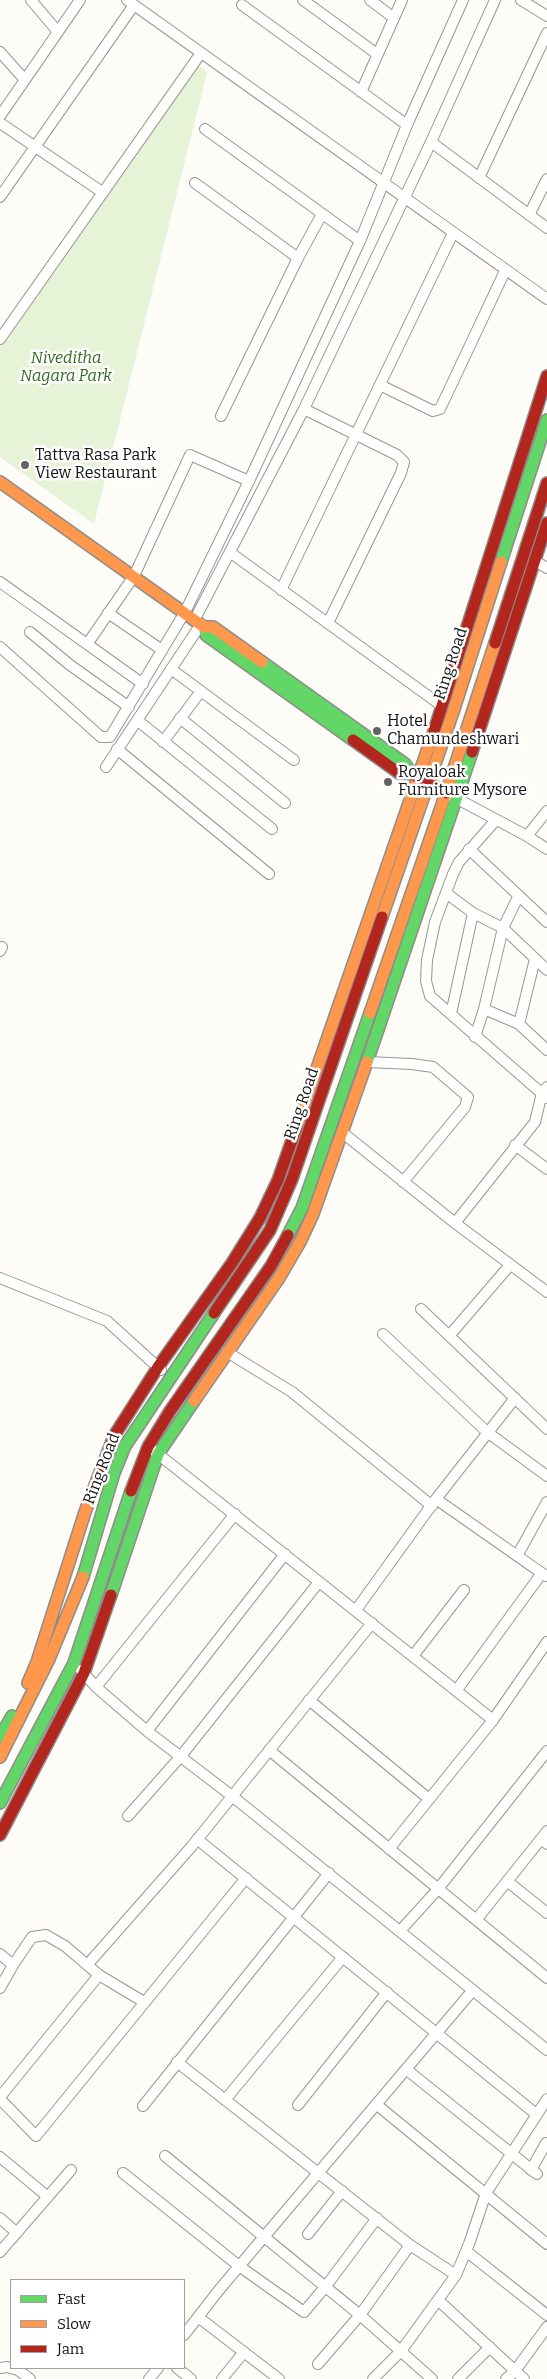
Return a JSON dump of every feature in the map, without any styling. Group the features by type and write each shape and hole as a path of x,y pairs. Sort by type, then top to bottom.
{"main road":[{"path":"0,1737 37,1662 85,1512 114,1436 158,1367 232,1263 269,1199 420,778 547,376"},
{"name":"Ring Road","path":"0,1757 49,1659 86,1571 114,1474 125,1446 169,1378 254,1256 278,1213 302,1152 420,778 547,420"},
{"path":"0,482 200,623 213,627 405,764 420,778 446,793"},
{"path":"0,1835 84,1673 153,1450 170,1410 271,1266 302,1208 446,793 547,483"},
{"path":"0,1803 74,1663 134,1481 153,1450 227,1352 279,1278 300,1242 343,1134 457,799 547,523"}],"street":[{"path":"31,0 58,32"},
{"path":"0,116 80,0"},
{"path":"303,0 378,54"},
{"path":"370,0 394,18"},
{"path":"361,92 402,0"},
{"path":"0,647 101,737 110,737 185,612 249,481 360,241 407,126 463,0"},
{"path":"106,767 200,623 231,552 304,409 431,142 494,0"},
{"path":"521,0 547,16"},
{"path":"0,197 35,148 130,2 505,271 547,299"},
{"path":"242,5 407,126"},
{"path":"479,178 547,33"},
{"path":"0,52 25,80"},
{"path":"0,339 201,53"},
{"path":"0,122 35,148 102,192"},
{"path":"205,129 360,241"},
{"path":"431,142 547,228"},
{"path":"529,215 547,179"},
{"path":"195,183 298,258"},
{"path":"221,416 298,258 322,214"},
{"path":"282,590 453,233"},
{"path":"380,385 433,411 440,409 505,271"},
{"path":"304,409 397,455 404,462 404,466 328,622"},
{"path":"88,643 134,576 190,455 249,481"},
{"path":"231,552 442,706"},
{"path":"535,561 547,568"},
{"path":"0,582 143,684"},
{"path":"108,613 162,650"},
{"path":"30,632 70,665 129,707"},
{"path":"171,669 294,760"},
{"path":"162,742 200,691"},
{"path":"180,718 285,803"},
{"path":"137,720 272,829"},
{"path":"117,749 269,874"},
{"path":"446,793 547,849"},
{"path":"526,836 547,811"},
{"path":"455,1222 535,1122 545,1093 475,1037 430,996 426,982 427,960 435,922 459,862 496,820"},
{"path":"469,849 518,897 547,922"},
{"path":"446,893 473,913 503,928 547,970"},
{"path":"475,1037 484,1009 503,928 518,897"},
{"path":"451,1014 473,913"},
{"path":"519,1024 535,959"},
{"path":"484,1009 519,1024 547,1050"},
{"path":"367,1062 433,1067 468,1097 464,1107 403,1182"},
{"path":"343,1134 547,1292"},
{"path":"515,1145 547,1169"},
{"path":"448,1336 510,1265"},
{"path":"0,1278 108,1321 169,1378"},
{"path":"421,1310 547,1429"},
{"path":"383,1334 487,1432 547,1476"},
{"path":"227,1352 292,1392 434,1502 544,1575 456,1690"},
{"path":"356,1610 434,1502 515,1398"},
{"path":"153,1450 493,1720"},
{"path":"517,1556 547,1502"},
{"path":"96,1687 235,1514"},
{"path":"147,1731 285,1554"},
{"path":"128,1816 181,1756 319,1582"},
{"path":"413,1656 464,1590"},
{"path":"88,1964 197,1839 372,1623"},
{"path":"389,1849 493,1720 547,1642"},
{"path":"74,1663 96,1687 147,1731 232,1796 547,2050"},
{"path":"309,1700 429,1799"},
{"path":"268,1750 547,1978"},
{"path":"400,1931 438,1889 547,1750"},
{"path":"476,1920 545,1838"},
{"path":"197,1839 536,2114"},
{"path":"143,2106 329,1874"},
{"path":"99,1975 0,2098 36,2136 246,1878"},
{"path":"507,1881 547,1914"},
{"path":"0,1988 32,1937 46,1935 65,1946 99,1975 144,2002"},
{"path":"0,1954 13,1965"},
{"path":"225,2100 343,1956"},
{"path":"185,2334 239,2266 319,2174 473,1990"},
{"path":"298,2105 387,1992"},
{"path":"177,2062 410,2245 456,2275"},
{"path":"407,2070 534,2172 546,2143"},
{"path":"373,2379 401,2351 456,2275 486,2193 547,2099"},
{"path":"377,2105 547,2244"},
{"path":"165,2156 326,2286 432,2379"},
{"path":"0,2157 48,2197"},
{"path":"0,2252 71,2170"},
{"path":"123,2173 239,2266 304,2312 377,2218"},
{"path":"308,2234 342,2191"},
{"path":"0,2218 17,2234"},
{"path":"318,2364 360,2315 410,2245"},
{"path":"466,2251 547,2315"},
{"path":"439,2301 524,2379"},
{"path":"198,2317 279,2379"},
{"path":"506,2379 515,2371 547,2327"},
{"path":"458,2379 490,2347"},
{"path":"222,2379 244,2352"},
{"path":"14,2369 30,2379"},
{"path":"149,2379 157,2369"},
{"path":"178,2369 191,2379"}],"green space":[{"name":"Niveditha Nagara Park","path":"197,63 207,73 94,524 0,457 0,346"}],"traffic: fast":[{"path":"501,562 547,420"},
{"path":"204,627 206,635 353,740"},
{"path":"262,662 405,764 412,774"},
{"path":"367,1062 472,752"},
{"path":"288,1235 302,1208 370,1013"},
{"path":"83,1577 114,1473 125,1446 214,1313"},
{"path":"111,1595 158,1454 194,1401"},
{"path":"0,1803 74,1663 131,1491"},
{"path":"0,1737 12,1716"}],"traffic: slow":[{"path":"0,482 204,627 213,627 262,662"},
{"path":"382,917 453,712 501,562"},
{"path":"370,1013 446,793 495,643"},
{"path":"297,1126 434,731"},
{"path":"194,1401 279,1278 300,1242 313,1214 367,1062"},
{"path":"28,1683 37,1662 85,1512 99,1475"},
{"path":"0,1757 49,1659 83,1577"}],"traffic: jam":[{"path":"434,731 547,376"},
{"path":"495,643 547,483"},
{"path":"472,752 547,523"},
{"path":"353,740 399,773 412,774 446,793"},
{"path":"214,1313 270,1230 292,1179 382,917"},
{"path":"99,1475 114,1436 158,1367 232,1263 260,1218 278,1180 297,1126"},
{"path":"131,1491 148,1447 170,1411 271,1266 288,1235"},
{"path":"0,1835 84,1673 111,1595"}],"place":[{"name":"Tattva Rasa Park View Restaurant","path":"25,465"},
{"name":"Hotel Chamundeshwari","path":"377,731"},
{"name":"Royaloak Furniture Mysore","path":"388,782"}]}
